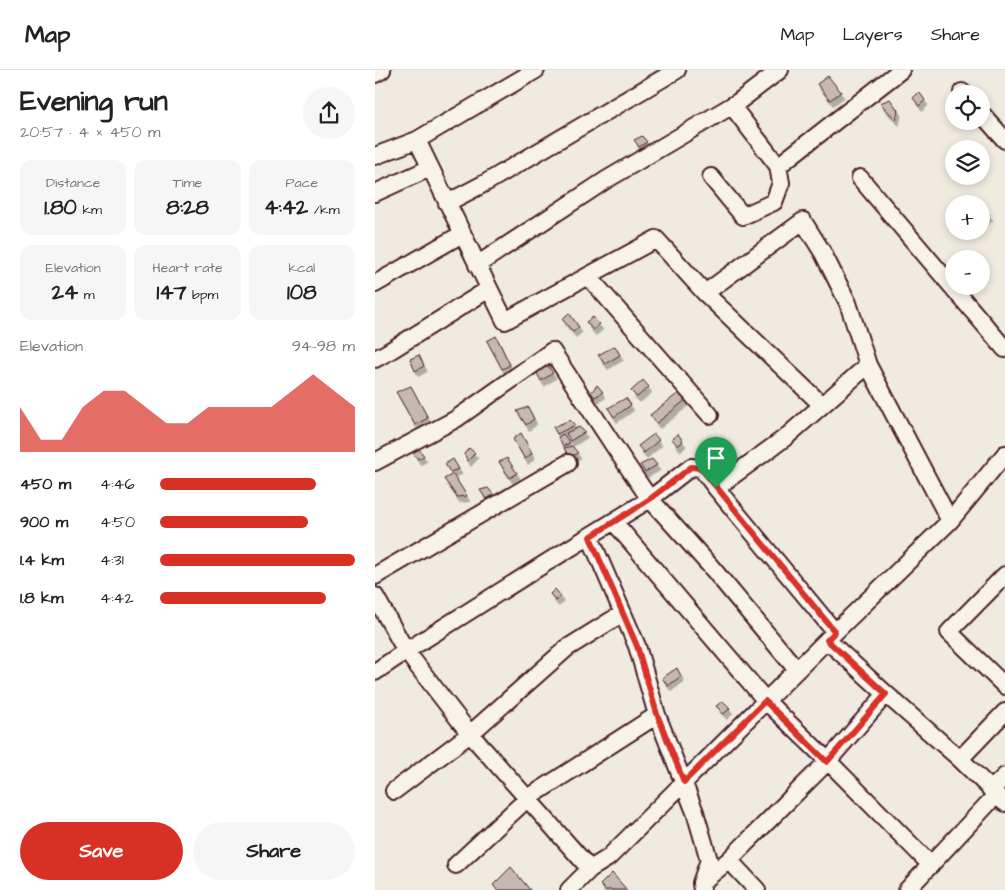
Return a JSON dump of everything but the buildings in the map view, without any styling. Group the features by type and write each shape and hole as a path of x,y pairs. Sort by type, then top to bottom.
{"street":[{"path":"375,74 382,70"},
{"path":"375,156 417,140 536,70"},
{"path":"447,203 487,182 677,70"},
{"path":"477,265 606,180 732,106 780,70"},
{"path":"778,166 901,70"},
{"path":"711,177 743,216 774,202 781,183 778,166 732,106"},
{"path":"990,123 1005,140"},
{"path":"417,140 505,321 656,240 705,293 822,405"},
{"path":"375,193 430,168"},
{"path":"860,178 1005,349"},
{"path":"705,293 803,221 823,253 848,302 868,365 950,521"},
{"path":"375,284 462,234"},
{"path":"588,276 710,415"},
{"path":"375,359 489,289"},
{"path":"375,462 456,419 552,351 650,499 712,568 797,670"},
{"path":"716,488 759,457 868,365"},
{"path":"569,890 590,869 608,858 765,701 950,521 1003,459"},
{"path":"375,576 568,463"},
{"path":"375,672 650,499 691,467 701,468 831,636 886,694 960,758 997,796"},
{"path":"614,522 765,701 931,865"},
{"path":"590,537 637,646 657,714 684,782 709,860 699,888"},
{"path":"1005,575 949,632 1005,686"},
{"path":"375,596 406,651 470,734 590,869"},
{"path":"394,791 470,734 567,648 623,613"},
{"path":"699,888 827,762 886,694"},
{"path":"960,758 1005,712"},
{"path":"456,865 528,798 657,714"},
{"path":"911,889 931,865 997,796 1005,776"},
{"path":"729,860 757,890"}],"route":[{"path":"691,467 701,468 716,488 835,632 827,640 886,694 827,762 765,701 684,782 657,714 637,646 590,537 650,499 691,467"}]}
